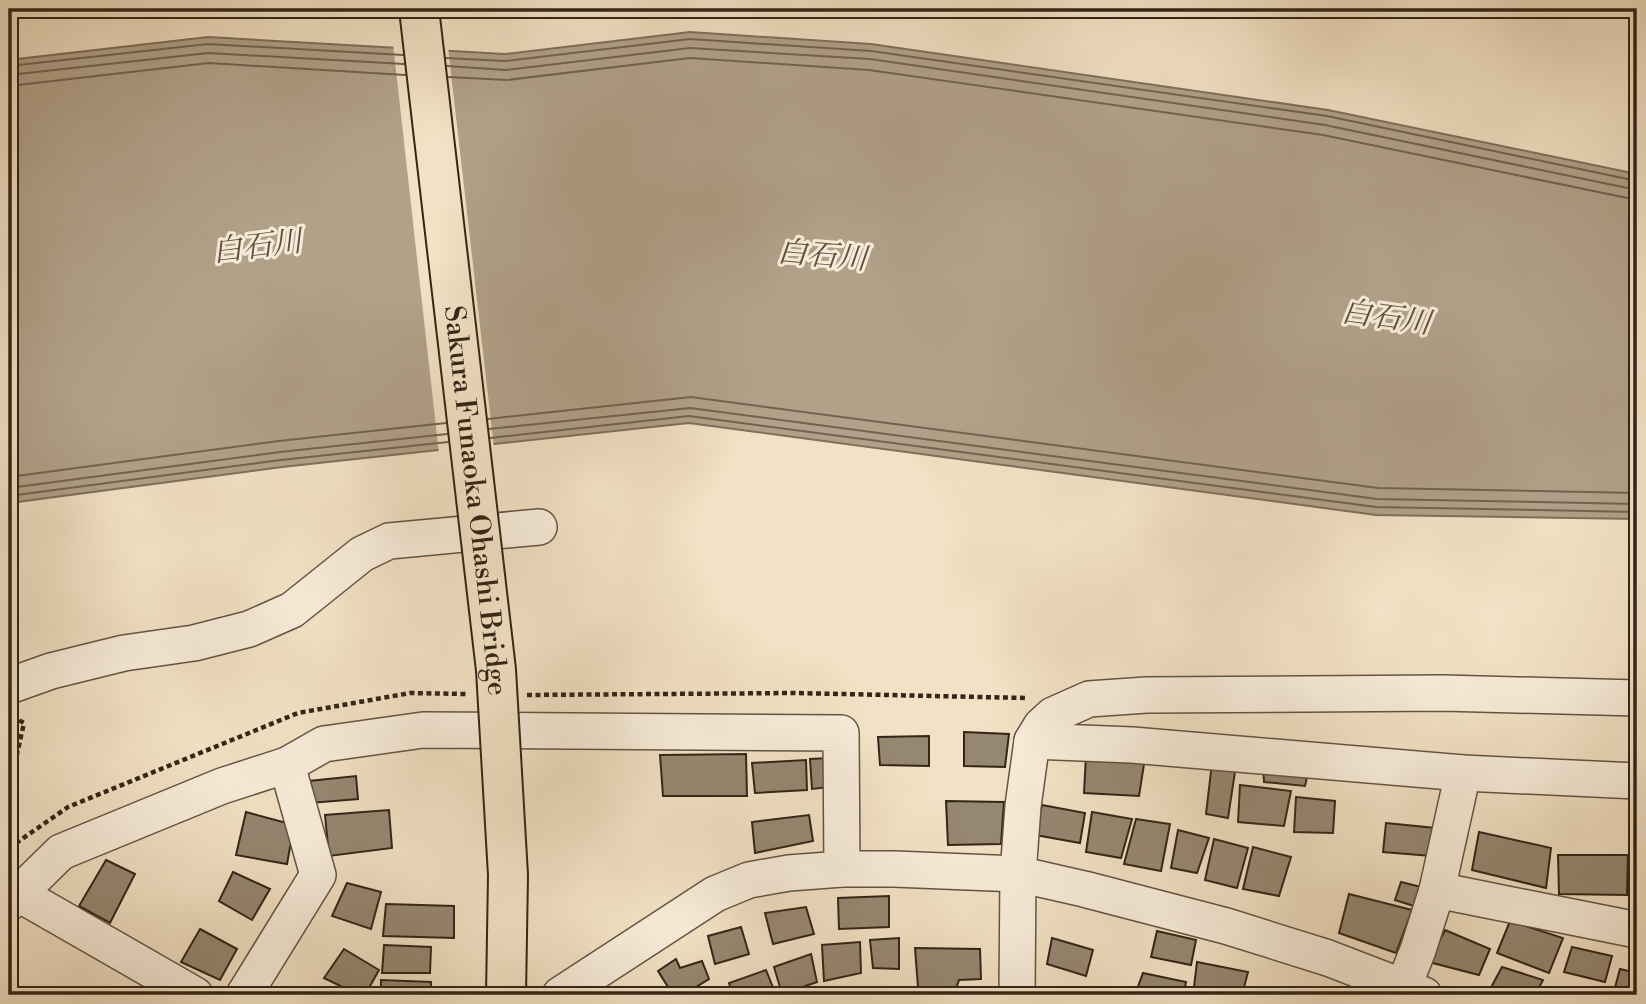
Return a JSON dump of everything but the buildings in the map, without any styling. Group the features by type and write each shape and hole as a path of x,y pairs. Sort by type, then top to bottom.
{"main road":[{"name":"Sakura Funaoka Ohashi Bridge","path":"419,9 496,670 508,875 506,995"}],"street":[{"path":"9,686 51,671 124,653 194,643 249,629 292,610 362,555 389,541 539,527"},
{"path":"1017,995 1017,874 1023,806 1032,741 1041,726 1053,715 1089,699 1146,695 1443,693 1637,698"},
{"path":"195,995 14,899 61,852 222,786 287,765 324,744 423,730 841,733 842,869"},
{"path":"1032,741 1132,746 1463,773 1637,780"},
{"path":"244,995 318,876 287,765"},
{"path":"560,995 715,894 749,880 789,873 842,869 1017,874 1226,926 1328,958 1409,992 1418,950 1437,890 1463,773"},
{"path":"1437,890 1637,930"}],"path":[{"path":"9,715 24,723 17,754 9,771"}],"water":[{"name":"白石川","path":"690,32 871,44 1328,110 1637,174 1637,519 1376,515 689,423 282,467 9,503 9,60 208,37 505,54"}],"pier":[{"path":"393,44 448,47 494,448 439,454"}]}
